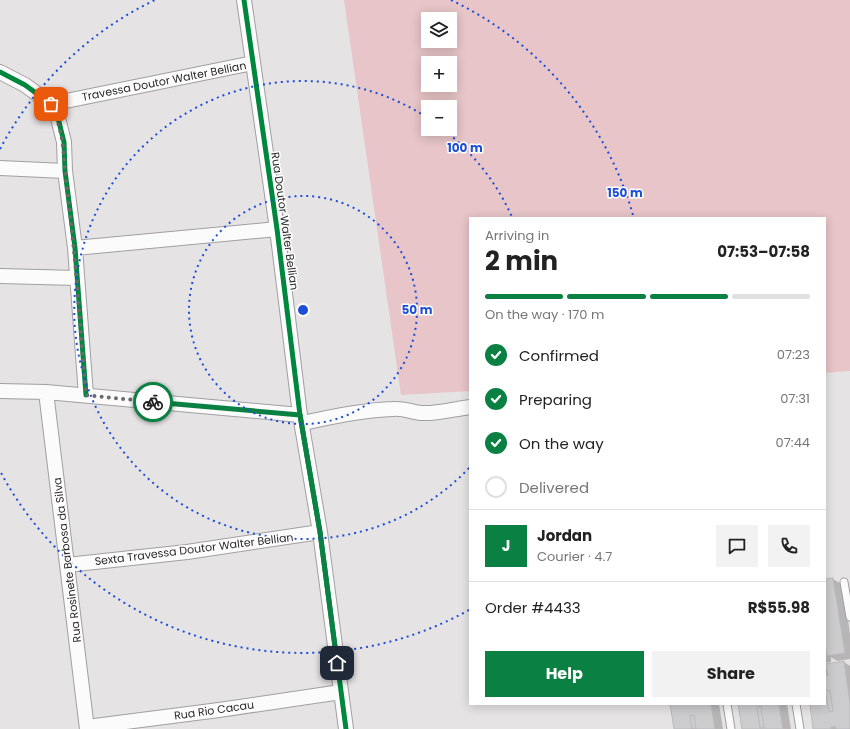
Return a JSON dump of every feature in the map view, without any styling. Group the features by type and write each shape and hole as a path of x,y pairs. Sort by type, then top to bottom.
{"street":[{"name":"Rua Doutor Walter Bellian","path":"244,0 277,229 301,419 320,532 346,729"},
{"name":"Travessa Doutor Walter Bellian","path":"51,104 253,63"},
{"path":"0,72 25,85 51,104 58,118 64,142 65,172 75,248 86,395"},
{"path":"0,168 65,172"},
{"path":"75,248 277,229"},
{"path":"0,276 77,278"},
{"path":"0,391 86,395 301,419 340,416 393,409 404,409 422,413 469,407"},
{"name":"Rua Rosinete Barbosa da Silva","path":"46,392 87,728"},
{"name":"Sexta Travessa Doutor Walter Bellian","path":"67,565 187,552 320,532"},
{"name":"Rua Rio Cacau","path":"87,728 341,692"}],"lane":[{"path":"844,582 850,617"},
{"path":"727,705 731,729"},
{"path":"796,705 800,729"}],"shaded area":[{"path":"344,0 850,0 850,371 826,373 826,217 469,217 469,391 401,395"}],"building":[{"path":"833,578 845,653 827,656 826,650 826,579"},
{"path":"844,661 850,703 850,729 836,729 836,727 831,727 831,729 813,729 810,705 826,705 826,676 828,676 826,664"},
{"path":"830,690 833,711 829,712 826,696 826,691"},
{"path":"670,705 711,705 715,729 674,729"},
{"path":"738,705 779,705 783,729 742,729"},
{"path":"761,706 764,728 760,728 757,707"},
{"path":"694,715 696,729 692,729 690,716"}],"cycle path":[{"path":"244,0 277,229 300,415 320,532 346,729"},
{"path":"0,72 25,85 51,104 58,118 64,142 65,171 75,248 86,395"}],"way so far":[{"path":"51,104 58,118 64,142 65,172 75,248 86,395 153,402"}],"route":[{"path":"153,402 300,415 320,532 337,663"}]}
